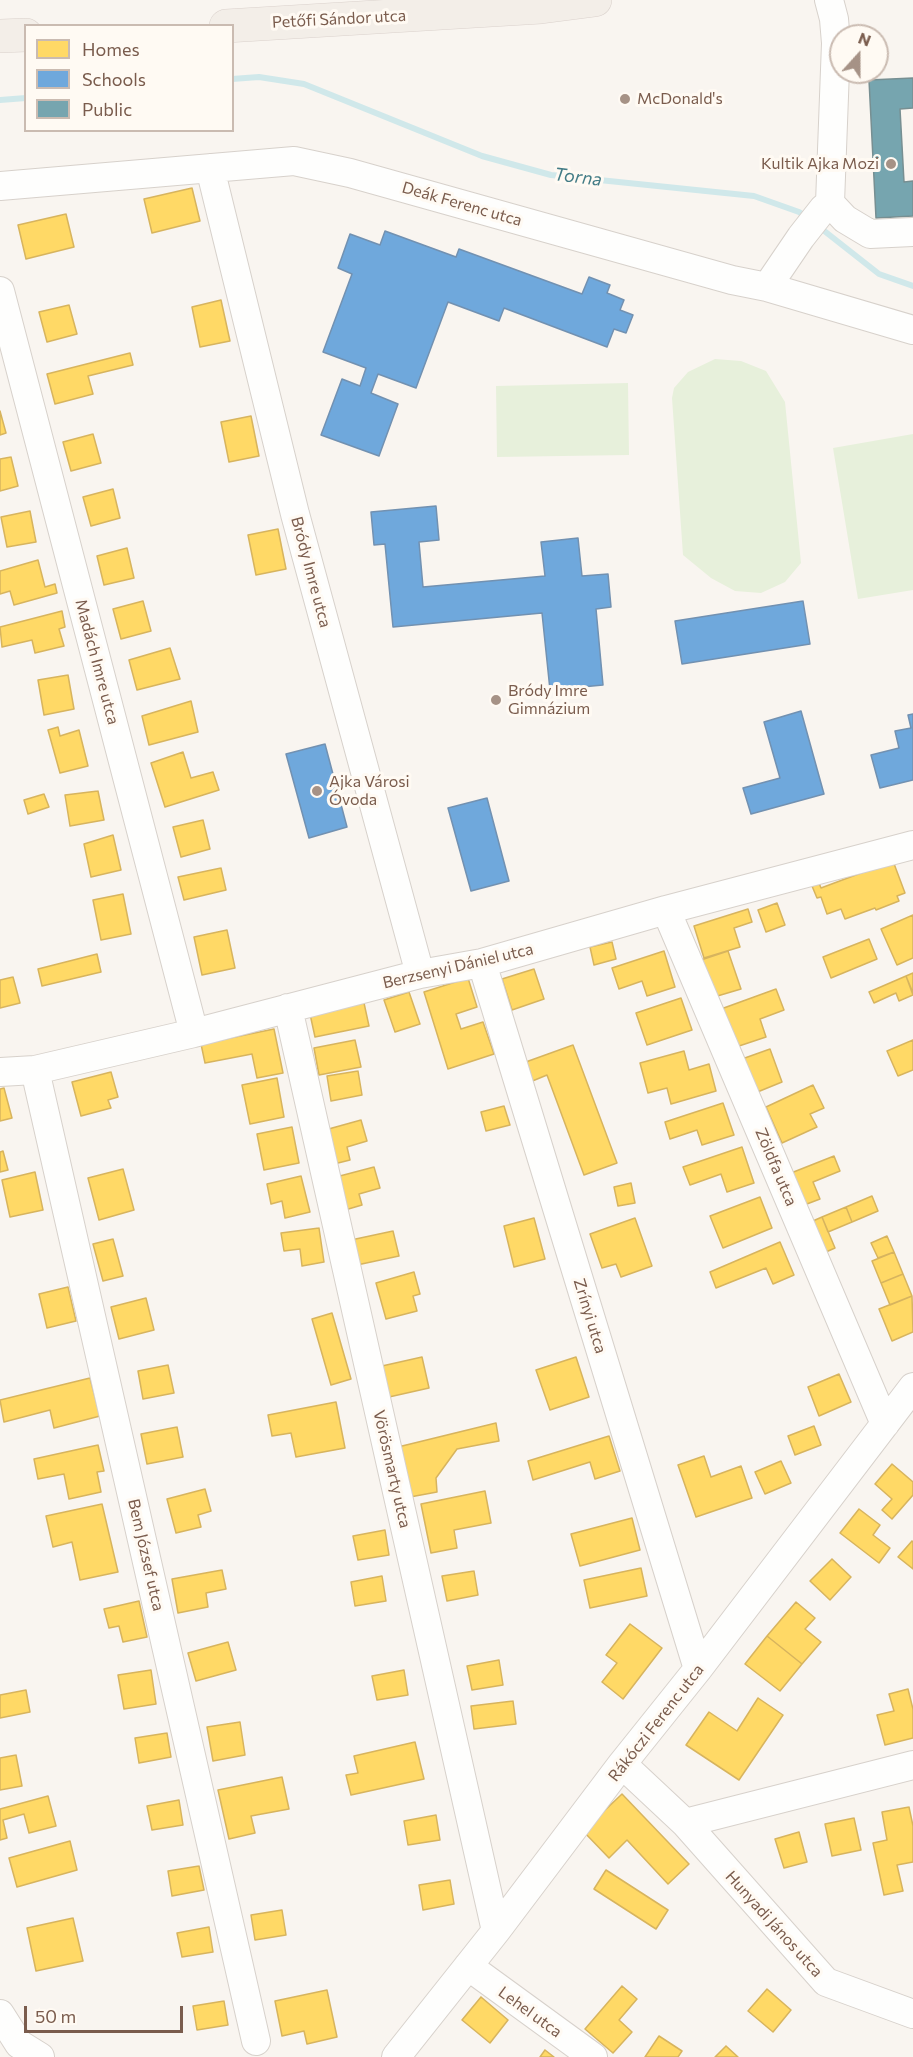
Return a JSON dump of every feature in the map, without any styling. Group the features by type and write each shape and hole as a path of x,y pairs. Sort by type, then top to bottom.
{"main road":[{"name":"Petőfi Sándor utca","path":"234,25 595,0"},
{"path":"0,36 24,35"}],"street":[{"path":"767,287 801,237 826,206 836,43 829,0"},
{"name":"Deák Ferenc utca","path":"0,186 294,161 350,173 732,280 767,287 913,330"},
{"name":"Bródy Imre utca","path":"210,168 295,514 420,974"},
{"path":"826,206 870,234 913,232"},
{"name":"Madách Imre utca","path":"1,301 194,1033"},
{"name":"Berzsenyi Dániel utca","path":"0,1072 35,1070 194,1033 420,974 482,963 666,910 913,845"},
{"name":"Zöldfa utca","path":"666,910 885,1424"},
{"name":"Zrínyi utca","path":"482,963 698,1669"},
{"name":"Vörösmarty utca","path":"288,1008 496,1930"},
{"name":"Bem József utca","path":"35,1070 256,2041"},
{"name":"Rákóczi Ferenc utca","path":"396,2057 698,1669 913,1387"},
{"name":"Hunyadi János utca","path":"622,1764 685,1823 826,1982 913,2014"},
{"path":"685,1823 913,1766"},
{"name":"Lehel utca","path":"468,1966 593,2057"},
{"path":"0,2014 25,2053"}],"green space":[{"path":"715,359 741,361 766,371 785,402 801,563 785,582 761,593 735,591 711,578 683,555 672,398 674,388 688,372"},
{"path":"628,383 629,455 497,457 496,386"},
{"path":"913,434 913,590 858,599 833,448"}],"building: Homes":[{"path":"192,188 200,221 152,233 144,199"},
{"path":"66,214 74,247 26,259 18,225"},
{"path":"221,300 230,341 200,347 192,307"},
{"path":"69,305 77,334 47,342 39,312"},
{"path":"130,353 133,365 88,376 93,394 55,404 47,374"},
{"path":"0,411 6,433 0,435"},
{"path":"251,416 259,456 229,462 221,422"},
{"path":"93,434 101,463 71,471 63,442"},
{"path":"11,457 18,486 0,491 0,459"},
{"path":"113,489 120,518 91,526 83,497"},
{"path":"30,511 36,542 7,547 1,517"},
{"path":"278,529 286,569 256,575 248,535"},
{"path":"127,548 134,578 104,585 97,556"},
{"path":"38,560 45,587 55,584 57,593 14,605 10,591 0,594 0,571"},
{"path":"143,601 151,631 121,639 113,609"},
{"path":"62,611 65,627 59,629 64,646 35,653 32,640 2,647 0,627"},
{"path":"170,648 180,679 137,690 129,660"},
{"path":"68,675 74,709 44,715 38,680"},
{"path":"191,701 198,732 149,745 142,716"},
{"path":"58,727 60,736 79,730 88,766 60,773 48,730"},
{"path":"183,752 191,778 213,772 219,790 165,807 151,763"},
{"path":"98,791 104,820 70,826 65,795"},
{"path":"44,794 49,807 28,814 24,800"},
{"path":"203,820 210,849 181,857 173,827"},
{"path":"113,835 121,870 91,877 84,844"},
{"path":"893,861 905,893 897,896 899,901 876,910 875,908 845,919 841,909 827,914 821,897 817,898 812,886 819,883 821,888"},
{"path":"221,868 226,890 184,900 178,877"},
{"path":"123,894 131,934 101,940 93,900"},
{"path":"777,903 785,925 766,932 758,910"},
{"path":"748,909 752,922 734,928 740,947 704,958 694,926"},
{"path":"913,915 913,958 897,965 881,929"},
{"path":"227,930 235,968 202,975 194,937"},
{"path":"869,939 877,959 831,978 823,957"},
{"path":"612,942 616,959 594,965 590,947"},
{"path":"664,951 675,987 647,996 642,981 619,989 612,968"},
{"path":"728,951 741,989 714,997 701,960"},
{"path":"97,954 101,972 42,986 38,969"},
{"path":"534,969 544,999 512,1010 502,979"},
{"path":"913,973 913,993 906,976"},
{"path":"906,976 913,995 899,1001 896,993 874,1003 869,992"},
{"path":"13,977 20,1003 0,1008 0,980"},
{"path":"468,978 477,1007 456,1014 461,1029 483,1022 494,1054 448,1069 424,992"},
{"path":"776,989 784,1010 760,1019 766,1037 736,1047 721,1009"},
{"path":"409,992 420,1024 395,1032 384,1000"},
{"path":"681,998 692,1030 647,1045 636,1013"},
{"path":"364,1003 369,1026 315,1037 310,1014"},
{"path":"274,1029 283,1073 257,1078 252,1054 205,1063 201,1044"},
{"path":"355,1040 361,1067 319,1075 314,1048"},
{"path":"913,1040 913,1070 898,1076 887,1051"},
{"path":"573,1045 617,1163 584,1175 547,1075 530,1082 523,1063"},
{"path":"770,1049 782,1082 755,1093 742,1059"},
{"path":"684,1051 689,1070 709,1064 716,1091 671,1104 667,1088 648,1093 640,1063"},
{"path":"358,1071 362,1095 331,1101 327,1076"},
{"path":"111,1072 118,1097 108,1100 111,1108 81,1116 72,1082"},
{"path":"277,1078 284,1117 250,1124 242,1085"},
{"path":"813,1085 824,1108 810,1114 817,1127 782,1143 766,1107"},
{"path":"4,1088 12,1118 0,1121 0,1089"},
{"path":"723,1103 734,1135 702,1145 697,1130 670,1139 665,1122"},
{"path":"504,1106 510,1125 486,1131 481,1112"},
{"path":"361,1120 367,1141 347,1147 350,1160 334,1164 325,1130"},
{"path":"292,1127 299,1163 264,1170 257,1134"},
{"path":"742,1147 754,1183 727,1192 721,1174 690,1185 683,1167"},
{"path":"3,1151 8,1170 0,1172 0,1152"},
{"path":"834,1156 840,1171 813,1182 820,1199 799,1207 786,1175"},
{"path":"374,1167 380,1188 359,1194 362,1205 345,1210 336,1177"},
{"path":"123,1169 134,1210 99,1220 88,1178"},
{"path":"35,1172 43,1210 10,1217 2,1180"},
{"path":"301,1176 310,1212 285,1218 282,1201 271,1204 267,1184"},
{"path":"631,1183 635,1203 618,1206 614,1187"},
{"path":"872,1196 878,1211 852,1222 846,1207"},
{"path":"760,1197 772,1228 723,1248 710,1216"},
{"path":"846,1207 852,1222 828,1232 822,1217"},
{"path":"822,1217 835,1248 819,1255 806,1224"},
{"path":"534,1218 545,1259 514,1267 504,1226"},
{"path":"635,1218 652,1266 621,1277 616,1264 602,1268 590,1234"},
{"path":"319,1228 324,1262 302,1266 300,1249 284,1251 281,1233"},
{"path":"393,1231 399,1256 357,1265 351,1240"},
{"path":"887,1236 894,1252 878,1258 871,1243"},
{"path":"113,1239 123,1276 103,1281 93,1244"},
{"path":"780,1242 794,1275 773,1284 766,1268 716,1288 710,1272"},
{"path":"894,1252 903,1274 881,1283 872,1261"},
{"path":"414,1272 420,1294 413,1296 417,1311 386,1319 376,1283"},
{"path":"903,1274 912,1296 890,1305 881,1283"},
{"path":"68,1287 76,1321 47,1328 39,1294"},
{"path":"912,1296 913,1332 892,1341 879,1309"},
{"path":"146,1298 154,1330 119,1339 111,1307"},
{"path":"332,1313 351,1379 331,1385 312,1319"},
{"path":"422,1357 429,1388 389,1397 382,1366"},
{"path":"576,1357 589,1397 550,1410 536,1370"},
{"path":"168,1365 174,1393 143,1399 138,1371"},
{"path":"839,1374 851,1402 819,1416 808,1387"},
{"path":"90,1378 100,1416 54,1428 50,1410 4,1422 0,1400"},
{"path":"336,1402 345,1448 296,1457 291,1433 272,1436 268,1415"},
{"path":"496,1423 499,1441 457,1449 436,1478 437,1492 410,1497 398,1447"},
{"path":"814,1426 821,1445 795,1455 788,1436"},
{"path":"177,1427 183,1457 147,1464 141,1434"},
{"path":"609,1436 620,1471 595,1479 590,1462 533,1480 528,1461"},
{"path":"98,1445 104,1471 97,1472 101,1492 69,1499 64,1474 38,1479 34,1459"},
{"path":"704,1456 711,1477 741,1466 752,1498 696,1517 678,1465"},
{"path":"781,1461 791,1483 765,1494 755,1472"},
{"path":"892,1464 913,1482 913,1495 892,1519 882,1510 892,1499 875,1484"},
{"path":"205,1489 211,1511 198,1515 201,1527 176,1533 167,1499"},
{"path":"485,1491 491,1523 454,1530 457,1548 431,1553 421,1504"},
{"path":"102,1504 118,1572 80,1580 72,1542 53,1547 46,1516"},
{"path":"859,1509 880,1525 873,1535 890,1548 879,1563 840,1533"},
{"path":"632,1518 640,1550 580,1566 571,1534"},
{"path":"385,1530 389,1555 358,1560 353,1536"},
{"path":"913,1542 913,1569 898,1557"},
{"path":"832,1559 851,1577 830,1600 810,1581"},
{"path":"641,1568 647,1596 590,1608 584,1580"},
{"path":"222,1570 226,1589 206,1593 208,1607 178,1613 172,1579"},
{"path":"474,1571 478,1595 447,1601 442,1576"},
{"path":"382,1576 386,1601 355,1606 351,1582"},
{"path":"139,1601 147,1637 123,1642 119,1626 109,1628 104,1609"},
{"path":"796,1602 815,1618 805,1629 821,1642 802,1664 767,1636"},
{"path":"630,1624 662,1648 623,1699 602,1682 617,1663 606,1655"},
{"path":"767,1636 802,1664 780,1691 745,1664"},
{"path":"228,1642 236,1670 196,1681 188,1653"},
{"path":"499,1660 503,1685 472,1690 467,1666"},
{"path":"151,1670 156,1704 124,1709 118,1675"},
{"path":"404,1670 408,1695 377,1700 372,1676"},
{"path":"908,1689 913,1709 913,1738 885,1745 877,1715 894,1711 889,1694"},
{"path":"26,1690 30,1712 0,1718 0,1695"},
{"path":"758,1698 783,1715 739,1780 686,1745 709,1712 737,1731"},
{"path":"513,1701 516,1724 474,1729 471,1706"},
{"path":"240,1722 245,1755 213,1761 207,1727"},
{"path":"167,1733 171,1757 139,1763 135,1738"},
{"path":"415,1742 424,1779 351,1795 346,1775 358,1773 354,1756"},
{"path":"16,1755 22,1786 0,1790 0,1758"},
{"path":"282,1777 289,1809 251,1816 255,1833 229,1839 218,1790"},
{"path":"622,1794 689,1864 668,1884 627,1840 609,1858 583,1831"},
{"path":"48,1796 56,1826 29,1833 24,1814 3,1820 7,1838 0,1840 0,1809"},
{"path":"179,1800 183,1825 152,1830 147,1806"},
{"path":"909,1807 913,1826 913,1862 897,1865 903,1891 884,1895 873,1843 887,1840 882,1812"},
{"path":"436,1815 440,1840 408,1845 404,1821"},
{"path":"854,1818 861,1850 832,1856 825,1824"},
{"path":"799,1832 807,1862 784,1868 775,1839"},
{"path":"70,1841 77,1870 17,1887 9,1858"},
{"path":"199,1866 204,1890 172,1896 168,1871"},
{"path":"606,1870 668,1910 656,1929 594,1889"},
{"path":"450,1880 454,1904 423,1910 419,1885"},
{"path":"282,1910 286,1935 255,1940 251,1915"},
{"path":"73,1918 83,1961 36,1971 27,1928"},
{"path":"209,1927 213,1952 182,1957 177,1933"},
{"path":"622,1986 637,1999 619,2020 632,2032 613,2053 585,2029"},
{"path":"767,1989 791,2010 773,2032 748,2011"},
{"path":"327,1990 337,2037 307,2044 304,2031 282,2036 275,2001"},
{"path":"481,1997 508,2020 490,2043 462,2020"},
{"path":"224,2001 228,2025 197,2030 193,2006"},
{"path":"659,2036 682,2051 678,2057 645,2057"},
{"path":"726,2046 738,2057 715,2057"},
{"path":"545,2050 554,2057 540,2057"}],"building: Schools":[{"path":"385,231 456,257 459,249 582,294 589,277 610,285 607,293 624,300 620,310 633,315 626,333 614,329 607,347 504,308 499,321 448,302 416,388 378,374 371,393 398,404 379,456 321,435 342,379 360,386 366,368 323,352 352,274 338,268 350,234 380,245"},
{"path":"436,506 439,540 419,542 423,587 545,576 541,542 578,538 582,576 608,574 611,607 596,609 603,685 550,690 542,613 393,627 385,544 374,545 371,512"},
{"path":"803,601 810,644 682,664 675,621"},
{"path":"801,711 824,794 751,814 743,788 780,778 764,722"},
{"path":"913,714 913,780 880,788 871,755 899,748 895,731 911,728 908,715"},
{"name":"Ajka Városi Óvoda","path":"325,744 347,827 309,838 286,754"},
{"path":"487,798 509,881 471,891 448,808"}],"building: Public":[{"path":"913,78 913,108 900,109 904,182 913,181 913,216 876,218 869,84 889,84 889,79"}],"waterway":[{"name":"Torna","path":"234,79 259,77 304,84 482,156 551,175 754,196 799,212 808,218"},
{"name":"Torna","path":"0,100 24,98"},
{"name":"Torna","path":"818,226 879,274 913,286"}],"place":[{"name":"McDonald's","path":"625,99"},
{"name":"Kultik Ajka Mozi","path":"891,164"},
{"name":"Bródy Imre Gimnázium","path":"496,700"},
{"name":"Ajka Városi Óvoda","path":"317,791"}]}
